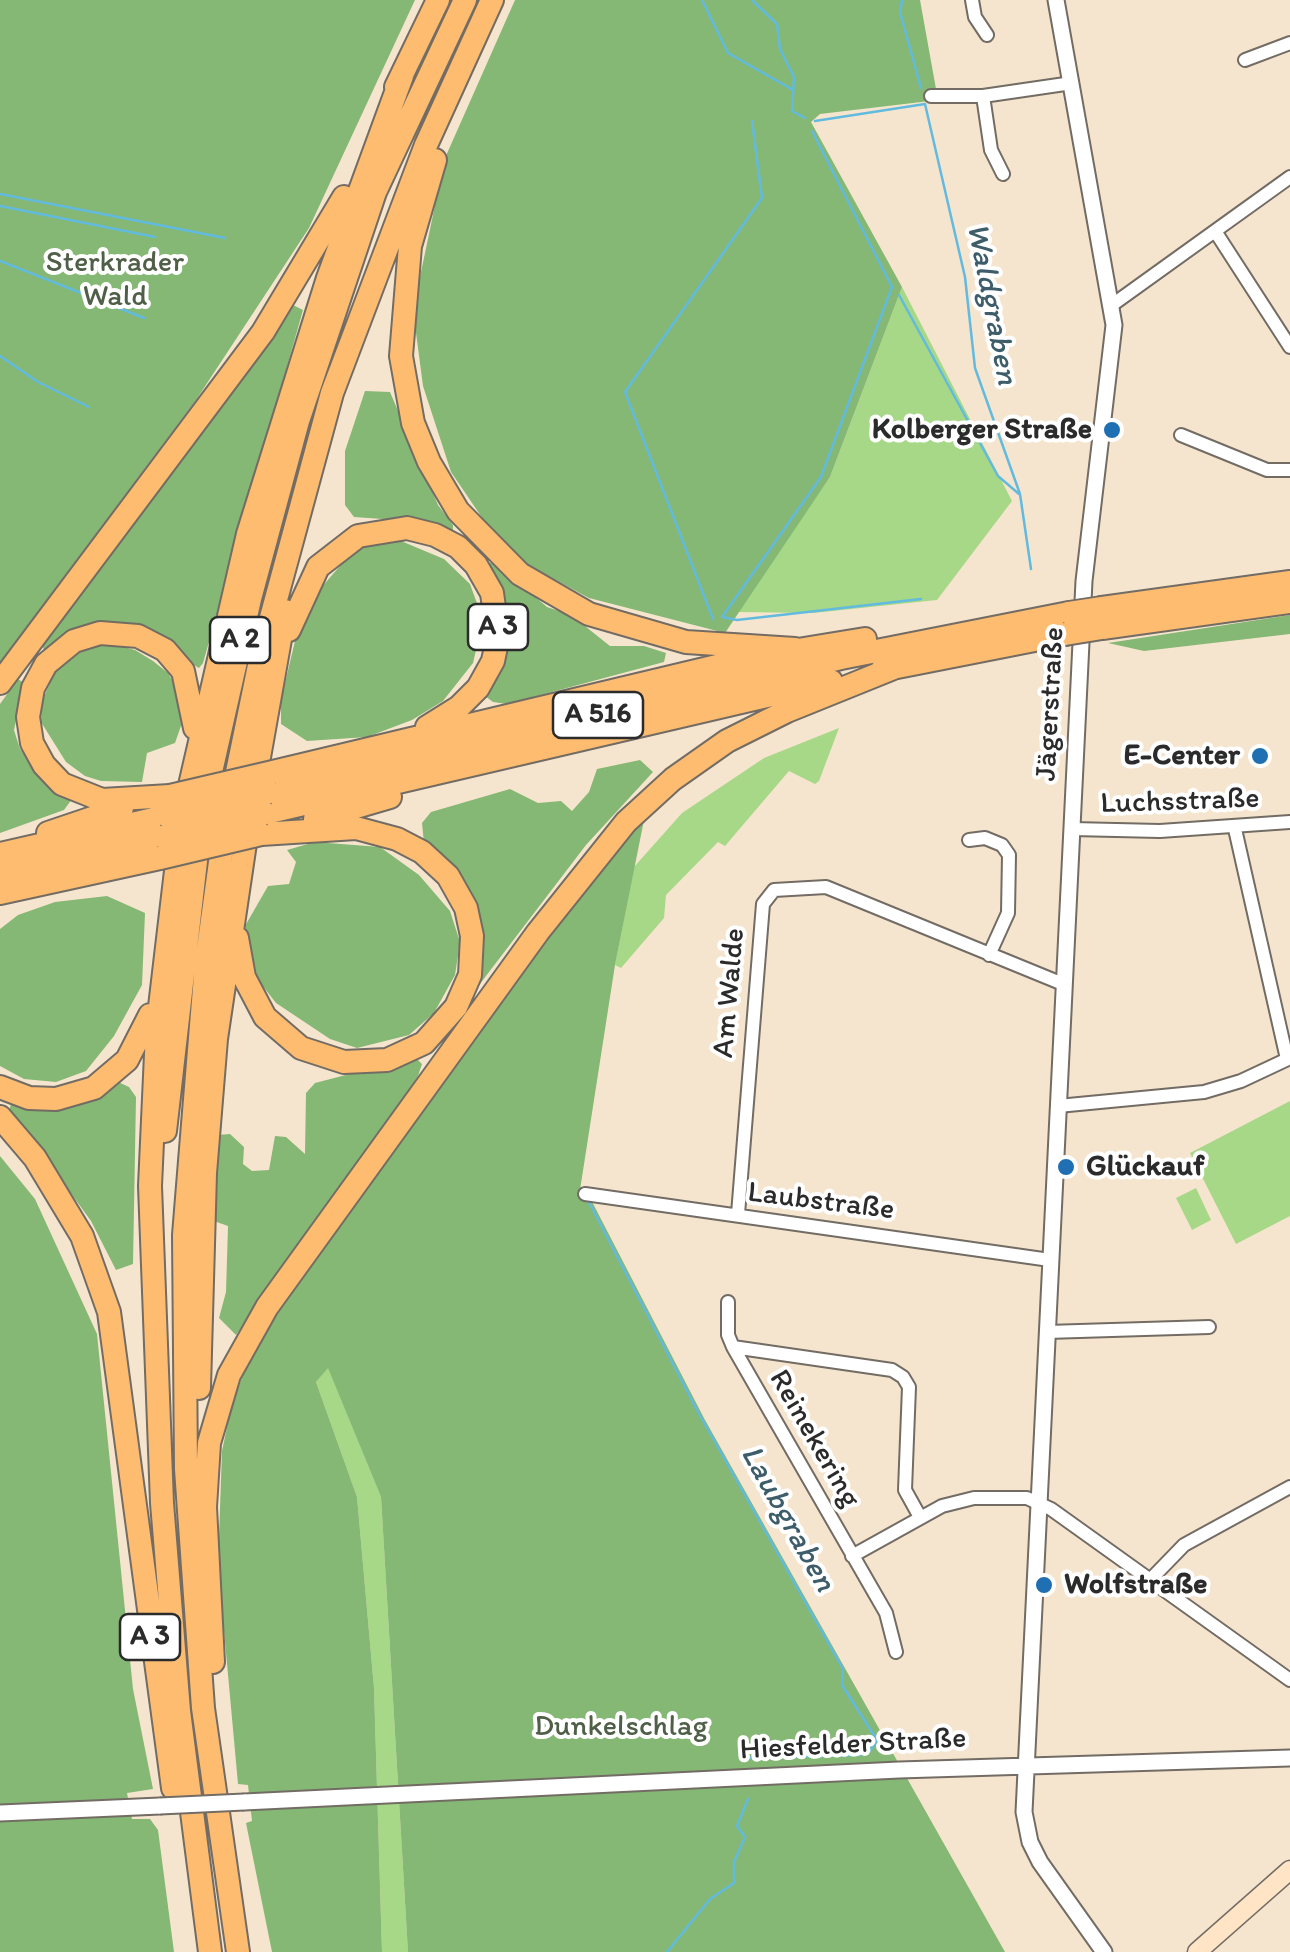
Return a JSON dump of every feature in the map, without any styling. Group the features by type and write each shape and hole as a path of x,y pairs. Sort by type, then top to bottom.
{"highway":[{"path":"0,684 300,275 438,0"},
{"name":"A 2","path":"198,1882 171,1632 156,1314 158,1211 180,982 202,818 275,498 358,241 394,148 465,0"},
{"name":"A 2","path":"203,1708 190,1544 183,1343 185,1219 198,1036 223,840 262,651 302,496 364,301 492,0"},
{"path":"472,41 424,193 404,288 402,378 414,424 437,477 492,550 536,586 571,606 666,638 795,649"},
{"path":"156,1314 151,1101 182,820 275,439 328,278 402,76"},
{"path":"238,1952 203,1708 214,1678 202,1561 199,1470 205,1173 216,1039 237,886 278,661 302,496"},
{"name":"A 3","path":"267,803 459,707 478,688 492,661 498,625 492,592 476,565 458,547 435,535 407,528 382,529 346,542 310,578 278,661"},
{"name":"A 516","path":"7,853 165,826 267,803 927,640 1102,618 1290,582"},
{"name":"A 516","path":"1102,618 1290,602"},
{"name":"A 516","path":"267,803 467,766 896,667 1067,623"},
{"path":"165,826 72,790 52,775 37,754 29,730 29,702 38,676 54,655 86,636 114,632 148,640 172,656 186,678 197,746"},
{"path":"389,744 795,649 891,636 927,640"},
{"path":"212,1656 204,1507 209,1444 229,1375 267,1306 538,932 634,814 690,766 746,730 896,667"},
{"path":"0,912 28,895 108,869 165,826 267,803 332,827 369,830 412,846 432,860 455,886 470,922 472,961 462,996 441,1028 396,1057 354,1064 301,1048 266,1017 247,986 238,949 237,886"},
{"name":"A 516","path":"0,874 165,826"},
{"path":"0,893 108,869"},
{"path":"0,1087 29,1098 56,1100 106,1080 137,1046 162,984"},
{"name":"A 3","path":"0,1116 35,1158 82,1236 109,1312 184,1858 198,1882 210,1952"}],"main road":[{"path":"1198,1952 1290,1870"}],"street":[{"path":"972,0 976,17 987,35"},
{"name":"Jägerstraße","path":"1038,1502 1084,582 1114,325 1056,0"},
{"path":"1244,60 1290,44"},
{"path":"931,96 983,96 1072,84"},
{"path":"983,96 991,150 1004,174"},
{"path":"1112,306 1290,177"},
{"path":"1215,231 1290,347"},
{"path":"1181,436 1267,470 1290,470"},
{"name":"Luchsstraße","path":"1072,829 1235,829 1290,822"},
{"path":"1058,1106 1204,1092 1241,1081 1288,1058 1235,829"},
{"path":"970,840 985,838 1002,845 1009,854 1008,913 990,955"},
{"name":"Am Walde","path":"738,1214 763,904 768,895 779,888 826,886 1064,984"},
{"name":"Laubstraße","path":"585,1194 1050,1260"},
{"name":"Reinekering","path":"728,1302 728,1335 733,1347 886,1613 896,1652"},
{"path":"1047,1332 1208,1327"},
{"name":"Reinekering","path":"733,1347 892,1370 904,1376 910,1387 905,1490 920,1517"},
{"path":"1151,1579 1184,1545 1290,1487"},
{"name":"Reinekering","path":"852,1556 920,1517 974,1498 1038,1502"},
{"path":"1038,1502 1290,1680"},
{"path":"1038,1502 1024,1812 1030,1842 1104,1952"},
{"name":"Hiesfelder Straße","path":"0,1814 1026,1764 1290,1758"}],"green space":[{"name":"Sterkrader Wald","path":"0,0 415,0 309,228 196,400 0,662"},
{"path":"515,0 920,0 938,100 820,114 811,122 902,287 830,477 725,633 589,598 528,565 485,522 451,472 423,386 413,310 445,158"},
{"path":"902,287 1012,501 937,600 813,613 736,612 830,477"},
{"path":"291,304 303,310 203,663 199,668 128,627 44,651 42,643 48,634 183,459"},
{"path":"365,391 390,392 438,505 453,525 453,533 411,521 354,517 345,505 345,451"},
{"path":"401,541 444,559 470,584 483,620 473,663 443,701 412,720 367,737 307,741 281,724 281,700 299,624 313,597 353,551 379,542"},
{"path":"493,561 547,607 571,615 610,646 644,646 666,653 664,662 507,704 493,702 485,696 500,670 486,566"},
{"path":"1290,615 1290,634 1144,651 1108,643"},
{"path":"100,641 135,650 153,661 168,673 180,694 182,723 175,743 147,753 142,782 101,781 85,776 66,762 41,722 42,701 55,672 80,649"},
{"path":"18,679 24,683 14,730 20,749 37,772 72,799 64,810 0,833 0,704"},
{"path":"839,728 819,781 815,784 789,771 725,846 718,842 666,895 664,918 621,968 615,965 634,867 682,813 764,758"},
{"path":"640,760 653,772 586,845 473,993 481,948 424,843 422,823 431,812 510,789 538,803 561,801 572,811 589,792 597,769"},
{"name":"Dunkelschlag","path":"645,815 615,965 580,1190 587,1192 705,1420 1005,1952 408,1952 381,1497 328,1368 316,1382 357,1497 374,1688 382,1952 272,1952 246,1823 252,1821 248,1785 238,1784 218,1565 222,1451 232,1404 253,1349 316,1255 521,969"},
{"path":"315,842 380,847 419,875 450,911 460,942 455,975 434,1013 409,1035 357,1048 330,1039 276,1003 258,980 245,926 268,886 289,884 296,862 287,850"},
{"path":"107,896 145,913 142,985 114,1036 86,1071 56,1082 24,1079 0,1066 0,929 18,915 55,902"},
{"path":"415,1057 422,1064 418,1076 236,1335 219,1318 226,1292 228,1226 211,1220 217,1135 230,1134 244,1147 243,1164 252,1171 269,1170 275,1136 286,1137 305,1154 306,1093 315,1083"},
{"path":"116,1081 129,1087 136,1097 133,1264 116,1270 91,1221 49,1163 7,1117 12,1101"},
{"path":"1290,1101 1290,1216 1236,1244 1190,1153"},
{"path":"0,1156 35,1199 97,1334 133,1689 153,1789 127,1793 132,1819 150,1819 158,1830 174,1952 0,1952"},
{"path":"1196,1188 1211,1220 1192,1230 1176,1198"},
{"path":"328,1367 381,1497 408,1952 382,1952 374,1688 357,1497 316,1382"}],"waterway":[{"path":"702,0 728,53 793,90"},
{"path":"752,0 777,24 780,49 794,77 792,111 805,118"},
{"name":"Waldgraben","path":"902,0 900,12 921,88"},
{"name":"Waldgraben","path":"815,121 925,104 965,277 975,368 1020,494 1031,569"},
{"path":"713,619 625,392 762,198 752,121"},
{"path":"812,131 892,287 821,477 722,617 737,620 921,599"},
{"path":"0,194 225,238"},
{"path":"0,206 155,237"},
{"path":"0,261 144,318"},
{"path":"899,295 998,476 1019,494"},
{"path":"0,356 38,382 89,407"},
{"name":"Laubgraben","path":"589,1202 697,1410 843,1669 842,1685 877,1740 870,1751 859,1755 749,1758"},
{"name":"Laubgraben","path":"667,1952 710,1899 734,1883 734,1862 745,1837 737,1826 748,1799"}],"place":[{"name":"Kolberger Straße","path":"1112,430"},
{"name":"E-Center","path":"1260,756"},
{"name":"Glückauf","path":"1066,1167"},
{"name":"Wolfstraße","path":"1044,1585"}]}
